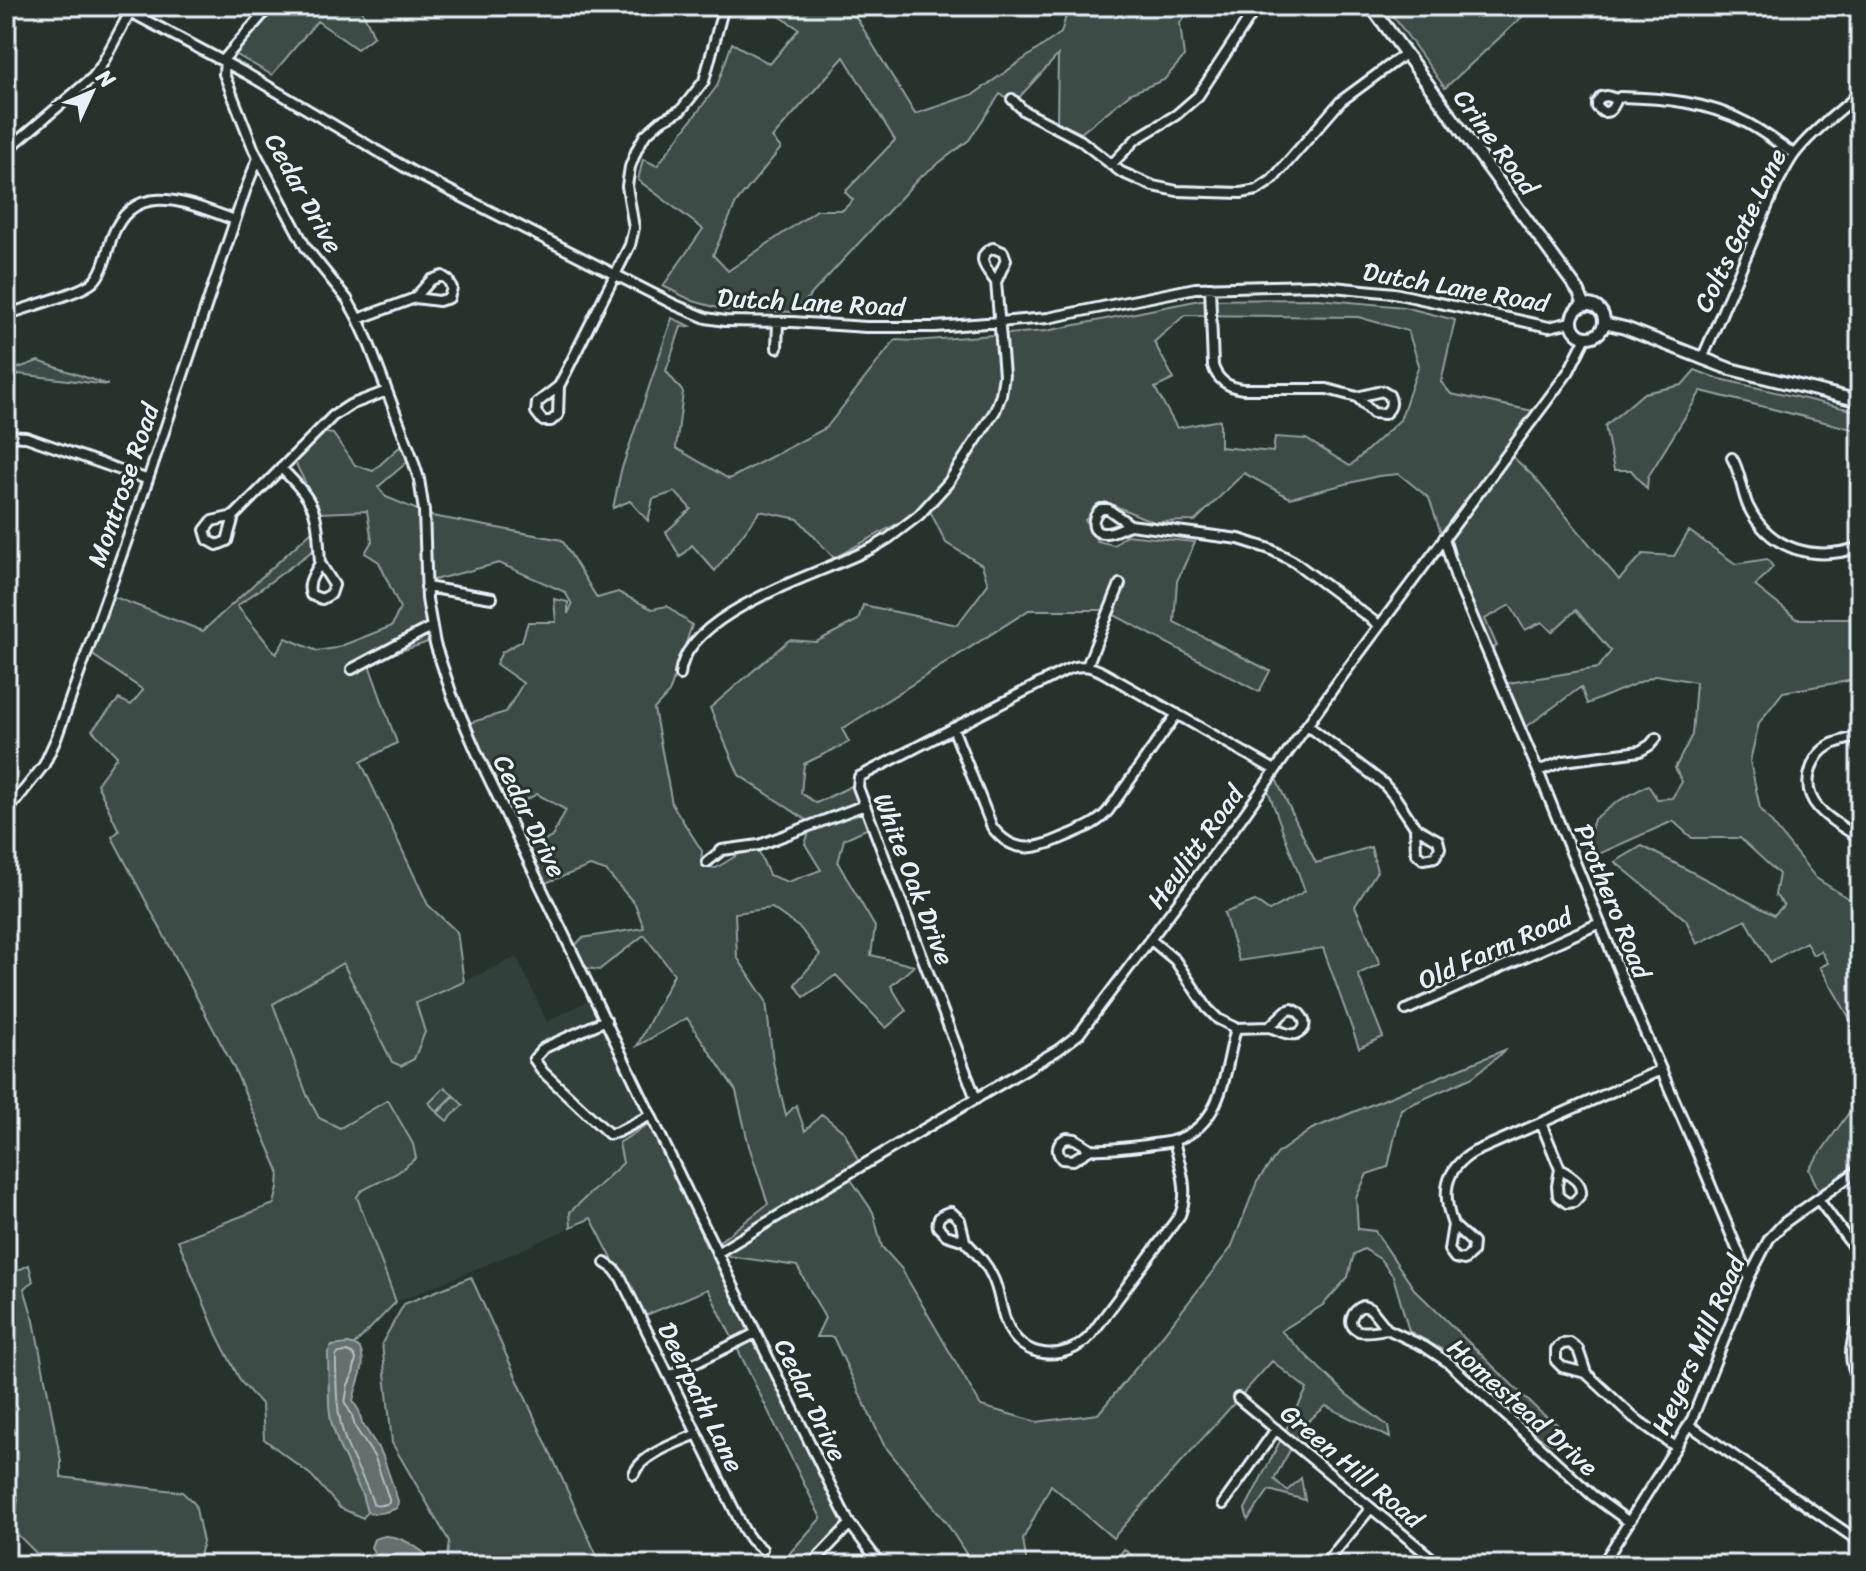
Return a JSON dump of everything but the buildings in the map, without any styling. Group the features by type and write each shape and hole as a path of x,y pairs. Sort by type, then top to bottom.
{"main road":[{"name":"Crine Road","path":"1371,6 1579,292 1584,305 1599,309 1604,323 1633,331 1702,359 1860,401"},
{"path":"1584,305 1573,313 1571,322 1576,332 1591,337 1600,332 1604,323"}],"street":[{"name":"Dutch Lane Road","path":"119,6 224,62 413,172 706,318 907,328 1048,318 1210,287 1313,285 1427,299 1541,326 1571,322"},
{"path":"224,62 270,6"},
{"path":"559,386 630,245 634,228 627,186 634,158 645,135 681,110 704,81 724,6"},
{"path":"1111,165 1136,139 1176,115 1198,96 1257,6"},
{"path":"6,151 93,77 130,12"},
{"path":"1012,99 1024,111 1080,140 1111,165 1137,180 1169,190 1241,193 1257,190 1272,180 1341,101 1405,54"},
{"name":"Cedar Drive","path":"224,62 224,74 258,158 306,248 347,299 358,319 411,454 419,479 425,525 426,587 431,627 443,673 471,740 850,1524 881,1565"},
{"name":"Colts Gate Lane","path":"1702,359 1777,184 1794,154 1860,93"},
{"path":"1617,99 1648,97 1697,104 1747,123 1794,154"},
{"name":"Montrose Road","path":"6,813 34,780 51,751 117,570 258,158"},
{"path":"6,315 89,285 100,272 119,223 131,210 144,203 174,200 235,220"},
{"path":"680,675 681,663 688,652 730,613 763,595 874,547 905,527 934,500 957,471 998,404 1004,375 996,282"},
{"path":"1210,287 1213,367 1225,384 1243,389 1327,389 1357,397"},
{"path":"358,319 415,298"},
{"path":"777,348 778,322"},
{"name":"Heulitt Road","path":"717,1253 1073,1040 1086,1027 1243,816 1379,625 1569,371 1586,337"},
{"path":"234,516 337,412 387,391"},
{"path":"1860,432 1860,442"},
{"path":"6,436 26,437 146,479"},
{"path":"1732,458 1752,512 1776,539 1814,554 1836,554 1860,547"},
{"path":"281,468 305,493 314,509 320,563"},
{"path":"1130,525 1239,539 1270,549 1293,561 1379,625"},
{"name":"Prothero Road","path":"1444,538 1456,578 1749,1278"},
{"path":"1120,584 1087,666 1098,669 1275,770"},
{"path":"426,587 492,598"},
{"path":"352,669 431,627"},
{"name":"White Oak Drive","path":"976,1099 857,780 861,775 1064,671 1087,666"},
{"path":"953,728 992,827 1012,844 1033,847 1087,827 1105,815 1177,714"},
{"path":"1307,725 1376,776 1415,827"},
{"path":"1860,736 1838,741 1822,750 1808,778 1810,795 1817,808 1860,838"},
{"path":"1538,771 1564,761 1640,751 1656,738"},
{"path":"707,862 722,850 759,845 865,805"},
{"name":"Old Farm Road","path":"1406,1010 1600,923"},
{"path":"1151,940 1175,960 1222,1022 1236,1028 1269,1027"},
{"path":"606,1020 541,1050 534,1059 543,1072 609,1134 651,1115"},
{"path":"1091,1149 1174,1141 1193,1132 1210,1115 1218,1098 1236,1028"},
{"path":"1453,1225 1447,1207 1449,1179 1457,1165 1474,1152 1661,1070"},
{"path":"1541,1123 1560,1169"},
{"path":"965,1241 991,1273 1007,1324 1017,1340 1043,1354 1072,1350 1090,1336 1180,1215 1185,1188 1174,1141"},
{"name":"Heyers Mill Road","path":"1602,1565 1689,1425 1749,1278 1771,1236 1784,1223 1860,1169"},
{"path":"1818,1199 1860,1256"},
{"name":"Deerpath Lane","path":"605,1263 621,1278 744,1530 762,1549"},
{"path":"1860,1312 1850,1350 1860,1384"},
{"name":"Homestead Drive","path":"1387,1329 1425,1347 1449,1363 1592,1495 1629,1522"},
{"path":"669,1376 756,1333"},
{"path":"1586,1373 1633,1417 1676,1447"},
{"name":"Green Hill Road","path":"1238,1398 1440,1565"},
{"path":"1689,1425 1860,1542"},
{"path":"1223,1504 1276,1429"},
{"path":"634,1474 635,1468 648,1457 697,1434"},
{"path":"1324,1565 1371,1508"},
{"path":"811,1565 850,1524"}],"shaded area":[{"path":"271,6 360,6 374,36 357,49 317,21 272,75 235,54"},
{"path":"764,6 834,6 856,17 915,114 974,94 1061,33 1066,16 1063,6 1192,6 1180,23 1184,57 1164,80 1131,93 1081,133 1057,122 1058,55 1015,102 1000,94 969,140 919,178 795,312 725,310 693,301 663,286 703,229 638,180 643,159 657,166 717,86 732,43 770,64 799,29","holes":["844,57 895,140 845,192 853,200 843,210 817,210 728,271 713,255 736,203 781,148 772,138"]},
{"path":"1386,6 1534,6 1445,88"},
{"path":"1318,299 1404,307 1455,320 1441,382 1451,394 1538,412 1509,453 1534,477 1619,580 1643,554 1674,556 1689,531 1736,564 1767,559 1773,567 1755,586 1797,619 1860,616 1860,679 1783,692 1759,723 1750,761 1760,808 1816,878 1860,906 1860,1036 1820,967 1828,963 1821,951 1813,955 1806,942 1770,962 1746,920 1697,944 1686,920 1615,862 1642,846 1774,915 1784,905 1775,895 1779,874 1740,838 1692,838 1673,821 1592,857 1584,853 1594,819 1620,800 1648,785 1657,799 1672,798 1682,782 1675,768 1692,735 1696,682 1657,675 1587,704 1581,687 1522,730 1503,684 1598,668 1611,651 1576,610 1552,632 1542,622 1525,630 1510,605 1485,619 1497,646 1487,651 1429,498 1399,474 1378,476 1290,498 1244,473 1195,521 1154,522 1105,502 1085,520 1097,541 1114,545 1126,535 1195,542 1177,581 1174,622 1270,671 1259,692 1105,610 1029,610 842,729 849,742 804,764 801,793 816,803 858,783 873,826 844,839 838,863 875,927 871,955 914,966 891,986 906,1011 886,1028 836,975 804,997 795,984 820,955 801,929 772,908 735,913 737,957 766,1001 773,1062 786,1115 796,1105 805,1131 822,1114 845,1133 861,1167 848,1175 873,1212 882,1247 901,1268 981,1406 1037,1422 1098,1414 1231,1248 1257,1182 1278,1153 1312,1129 1507,1049 1473,1077 1401,1109 1388,1167 1367,1174 1356,1198 1358,1229 1375,1231 1414,1289 1540,1412 1557,1424 1563,1435 1555,1445 1540,1438 1443,1350 1409,1331 1393,1276 1380,1259 1364,1249 1354,1254 1348,1277 1323,1305 1281,1331 1346,1394 1388,1426 1390,1438 1326,1406 1304,1425 1274,1479 1287,1491 1301,1478 1305,1500 1269,1490 1248,1520 1245,1509 1307,1389 1272,1361 1113,1538 1051,1485 1023,1539 1027,1565 973,1565 946,1522 884,1445 833,1337 816,1337 825,1318 797,1266 722,1255 852,1521 811,1565 779,1565 821,1518 708,1289 642,1317 591,1218 571,1227 570,1212 623,1163 619,1143 652,1122 706,1246 721,1240 768,1204 749,1146 736,1091 687,1018 637,1046 674,974 644,935 599,970 582,967 573,948 582,938 644,928 635,904 606,871 590,866 540,885 524,851 552,837 566,810 537,794 505,812 466,724 506,712 523,683 496,664 502,652 522,641 528,622 556,622 554,599 568,602 568,614 572,604 565,592 499,563 426,582 434,640 368,662 397,743 361,762 428,905 457,932 464,982 416,1003 425,1032 414,1059 401,1066 392,1062 343,963 273,1004 307,1095 319,1118 340,1128 388,1100 413,1144 416,1158 397,1173 361,1191 357,1197 396,1302 353,1346 348,1344 331,1421 367,1512 363,1518 340,1508 312,1476 264,1439 262,1405 241,1382 217,1335 178,1240 274,1204 279,1171 234,1068 112,837 119,831 97,784 117,756 92,730 119,699 131,705 143,690 87,651 107,594 203,631 313,530 315,549 237,606 276,654 286,638 317,651 336,648 392,626 400,608 379,562 365,553 372,541 367,511 320,513 294,460 320,432 333,434 355,465 373,471 405,442 411,459 378,487 386,497 432,516 562,540 597,598 618,592 652,609 667,606 692,625 669,693 654,709 672,804 702,851 701,866 716,868 749,848 759,852 769,875 788,882 821,870 805,844 812,824 739,775 710,708 789,640 816,642 858,620 863,605 957,625 988,584 982,565 946,543 928,507 834,558 798,519 760,511 715,571 692,545 680,557 666,532 691,509 675,492 653,499 648,521 630,501 613,508 621,471 672,318 690,326 681,327 666,371 683,392 676,448 729,479 826,428 895,340 1046,331 1200,300","holes":["1185,315 1358,317 1408,331 1419,365 1400,420 1350,466 1306,439 1275,437 1273,452 1220,447 1220,420 1177,428 1155,388 1174,379 1154,342"]},
{"path":"38,361 108,385 19,374 6,384 6,370"},
{"path":"1695,370 1716,378 1860,412 1860,431 1701,391 1648,477 1647,489 1631,470 1614,470 1605,426 1644,393 1682,385"},
{"path":"1274,775 1316,863 1371,847 1377,871 1355,906 1380,964 1358,974 1383,1037 1359,1048 1323,948 1239,961 1224,913 1255,901 1269,911 1305,891 1266,785"},
{"path":"517,957 547,1022 591,999 652,1122 623,1163 570,1212 571,1227 396,1302 356,1197 361,1191 397,1173 340,1128 320,1118 307,1095 273,1004 343,963 416,1003"},
{"path":"445,1087 453,1095 437,1112 429,1103"},
{"path":"454,1096 463,1105 447,1121 438,1113"},
{"path":"1860,1097 1860,1173 1821,1196 1809,1169"},
{"path":"29,1265 33,1281 24,1288 34,1321 61,1461 61,1477 182,1492 195,1504 203,1542 196,1565 43,1565 43,1560 13,1530 18,1499 6,1475 6,1276"},
{"path":"471,1277 601,1565 446,1565 449,1541 392,1443 382,1343 404,1304"},
{"path":"1124,1549 1144,1565 1113,1565"}],"water":[{"path":"348,1344 359,1347 363,1361 353,1401 362,1423 382,1454 398,1501 397,1508 382,1513 367,1512 331,1421 328,1352 332,1346"},
{"path":"385,1536 402,1540 418,1549 428,1556 427,1565 383,1565 371,1547 374,1539"}]}
